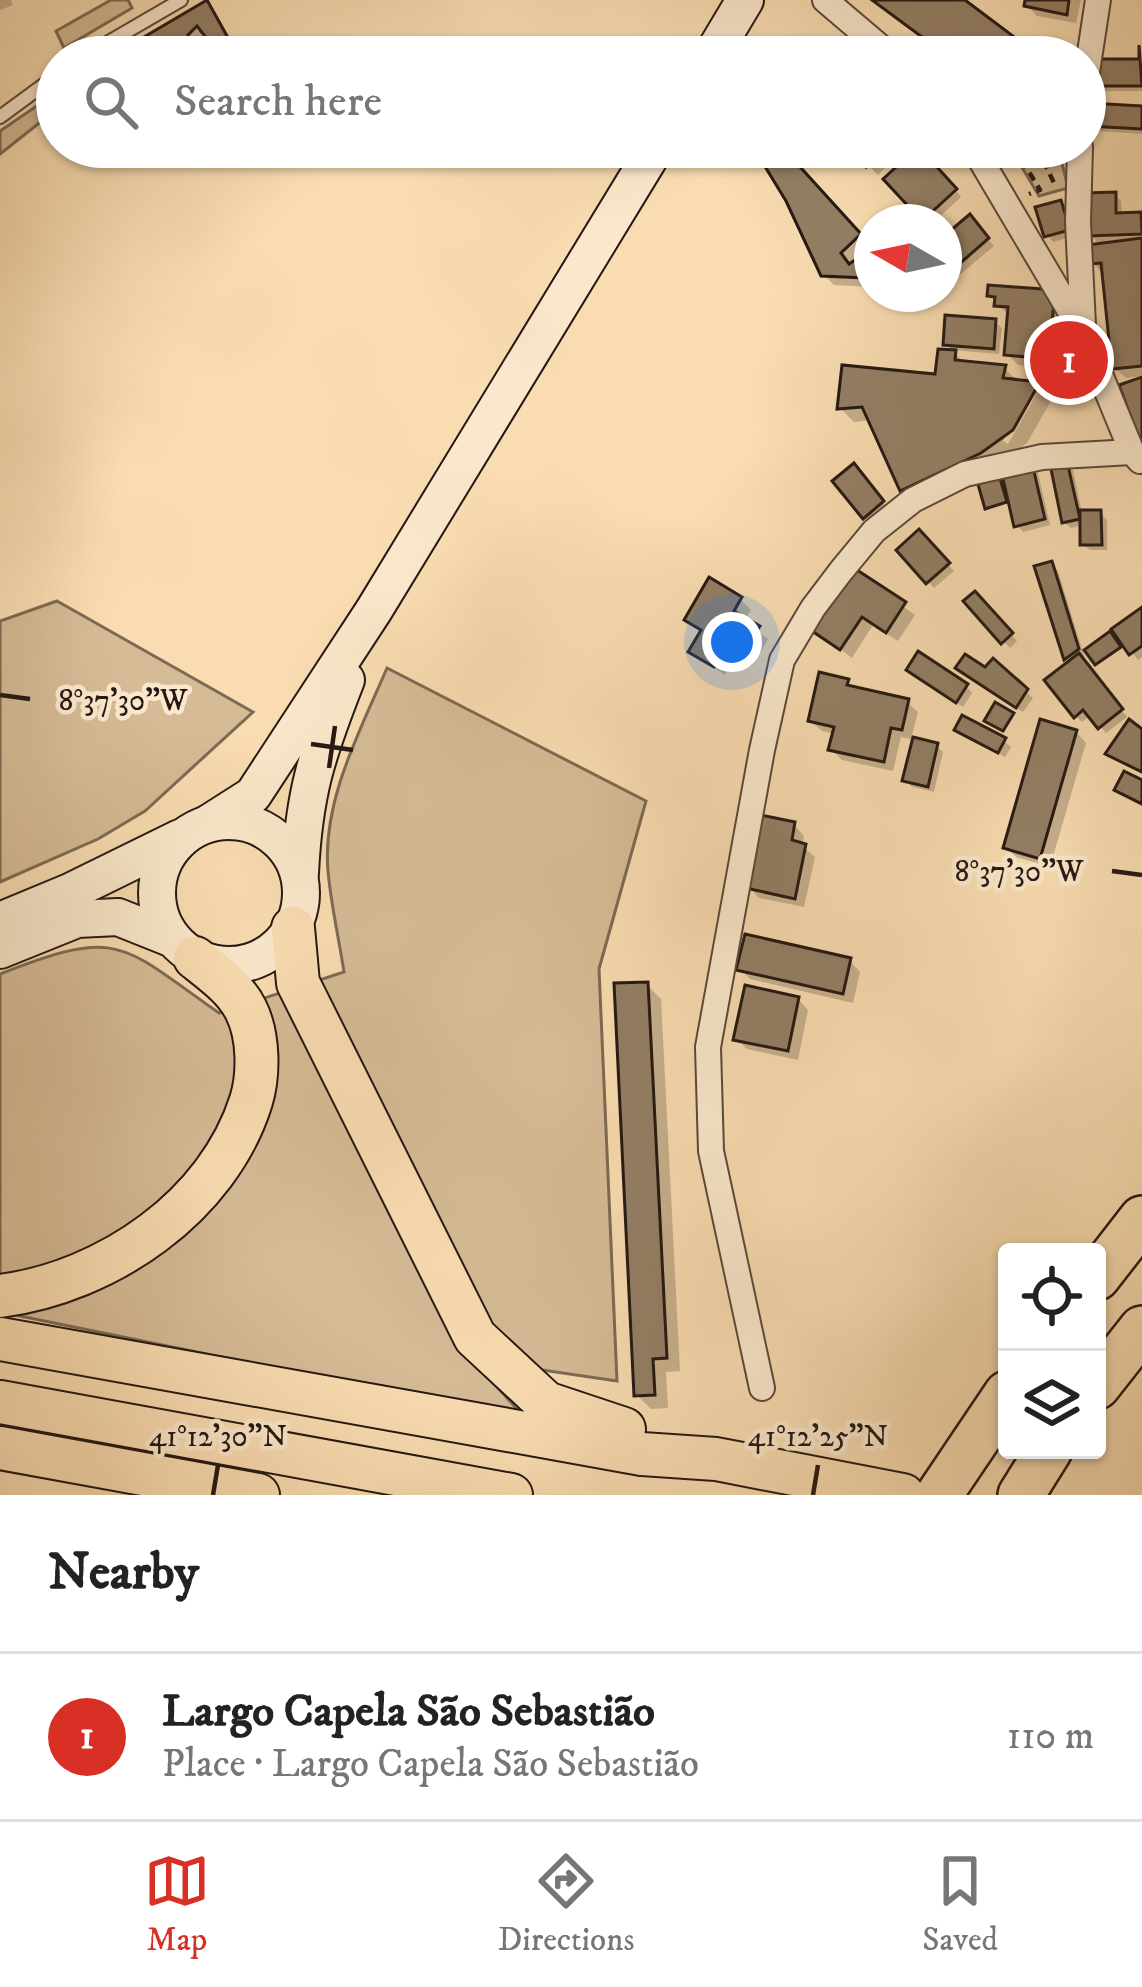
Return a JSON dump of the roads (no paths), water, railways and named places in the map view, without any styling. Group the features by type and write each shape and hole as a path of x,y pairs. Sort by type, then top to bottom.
{"highway":[{"path":"293,928 298,983 475,1337 546,1403 716,1460"},
{"path":"0,1296 48,1285 136,1243 184,1208 212,1180 237,1142 256,1084 248,1013 231,987 184,948"},
{"path":"1106,1265 1142,1219"},
{"path":"1106,1375 1142,1329"},
{"path":"0,1339 642,1454 716,1460 903,1495"},
{"path":"0,1402 511,1495"},
{"path":"939,1495 998,1406"},
{"path":"0,1448 258,1495"},
{"path":"1022,1495 1044,1459"}],"main road":[{"path":"723,36 745,0"},
{"path":"0,920 70,892 196,830 253,795 374,610 643,168"},
{"path":"0,950 77,919 118,917 221,966 250,963 275,950 293,928 302,901 303,810 313,764 374,610"},
{"path":"184,948 159,914 157,885 166,858 196,830 237,820 264,829 286,846 300,873"}],"street":[{"path":"825,0 867,36"},
{"path":"1092,36 1097,0"},
{"path":"762,1388 712,1151 709,1047 782,660 841,571 874,531 913,500 964,474 1042,457 1137,457 1083,333 986,168"},
{"path":"1079,168 1083,333"}],"lane":[{"path":"119,36 181,0"},
{"path":"0,117 36,90"}],"place":[{"name":"Largo Capela São Sebastião","path":"1069,360"}]}
